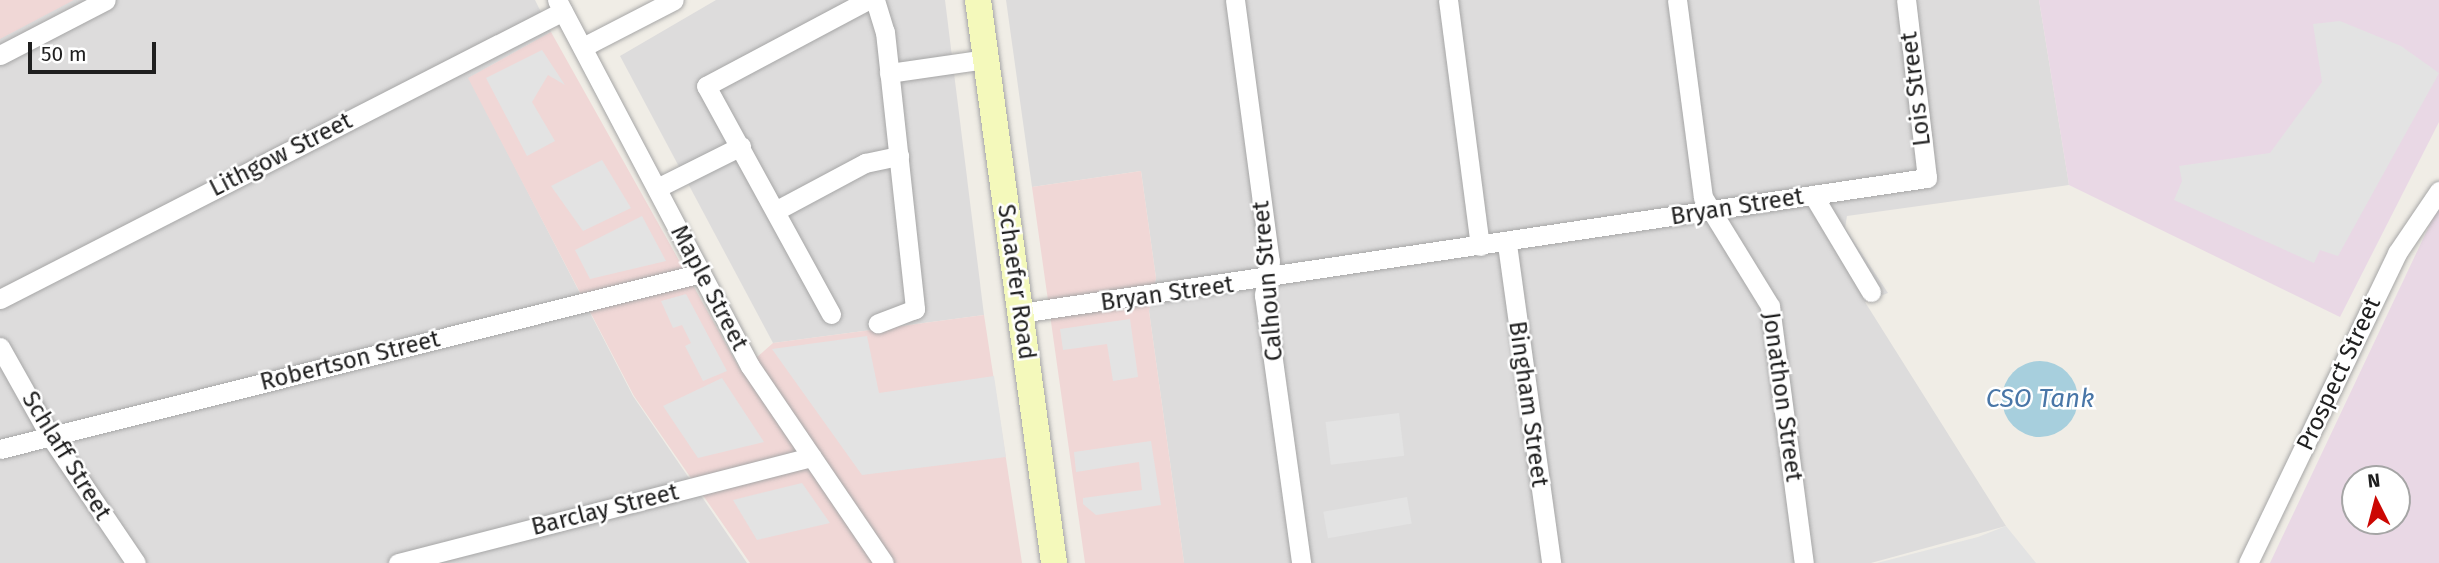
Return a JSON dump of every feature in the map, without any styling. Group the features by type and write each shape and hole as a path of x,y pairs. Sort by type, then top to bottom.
{"main road":[{"name":"Schaefer Road","path":"978,0 1054,563"}],"street":[{"path":"0,55 106,0"},
{"path":"831,314 777,210 706,86 868,0"},
{"path":"875,0 889,73 915,309 878,323"},
{"name":"Calhoun Street","path":"1235,0 1270,261 1264,295 1301,563"},
{"path":"1448,0 1480,246"},
{"name":"Jonathon Street","path":"1677,0 1708,210 1770,306 1804,563"},
{"name":"Lois Street","path":"1906,0 1927,178"},
{"path":"583,47 670,2"},
{"name":"Maple Street","path":"560,5 750,366 884,563"},
{"name":"Lithgow Street","path":"0,299 560,5"},
{"path":"889,73 986,59"},
{"path":"657,188 741,146"},
{"path":"777,210 865,163 899,156"},
{"name":"Bryan Street","path":"1020,313 1507,244 1708,210 1927,178"},
{"name":"Prospect Street","path":"2248,563 2397,253 2439,191"},
{"path":"1813,195 1871,292"},
{"name":"Bingham Street","path":"1507,244 1550,563"},
{"name":"Robertson Street","path":"0,449 701,273"},
{"name":"Schlaff Street","path":"0,347 50,436 136,563"},
{"name":"Barclay Street","path":"398,563 812,457"}],"shaded area":[{"path":"0,0 74,0 0,39"},
{"path":"68,0 535,0 551,32 469,78 633,396 747,563 0,563 0,34"},
{"path":"716,0 945,0 984,315 773,343 620,56"},
{"path":"1006,0 2039,0 2069,185 1847,216 1845,228 1888,293 1865,302 2006,526 1871,563 1184,563 1149,311 1156,278 1141,171 1032,187"},
{"path":"2039,0 2439,0 2439,122 2340,317 2069,185"},
{"path":"2340,21 2401,46 2439,73 2338,256 2320,250 2314,263 2174,200 2182,181 2179,166 2270,153 2322,82 2313,24"},
{"path":"551,32 741,371 773,343 984,315 1022,563 750,563 634,396 468,78"},
{"path":"542,50 565,85 548,75 532,102 555,141 527,156 486,78"},
{"path":"602,160 631,208 583,231 551,186"},
{"path":"1141,171 1156,278 1149,311 1184,563 1085,563 1032,187"},
{"path":"2439,205 2439,563 2270,563"},
{"path":"642,216 666,261 590,279 575,250"},
{"path":"686,294 727,371 703,381 685,346 691,343 682,325 673,328 661,301"},
{"path":"1130,319 1138,377 1113,381 1107,344 1063,350 1060,329"},
{"path":"867,336 879,393 994,376 1006,457 862,475 772,349"},
{"path":"722,378 764,442 698,458 663,406"},
{"path":"1399,413 1404,456 1331,465 1326,422"},
{"path":"1151,441 1161,505 1096,515 1083,504 1083,498 1142,490 1139,462 1076,472 1074,452"},
{"path":"802,483 830,523 757,540 733,500"},
{"path":"1407,497 1412,524 1328,538 1323,512"},
{"path":"2006,526 2036,563 1877,563 1978,537"}],"water":[{"name":"CSO Tank","path":"2040,361 2055,364 2067,372 2075,384 2078,399 2075,414 2067,426 2055,434 2040,437 2025,434 2013,426 2005,414 2002,399 2005,384 2013,372 2025,364"}]}
